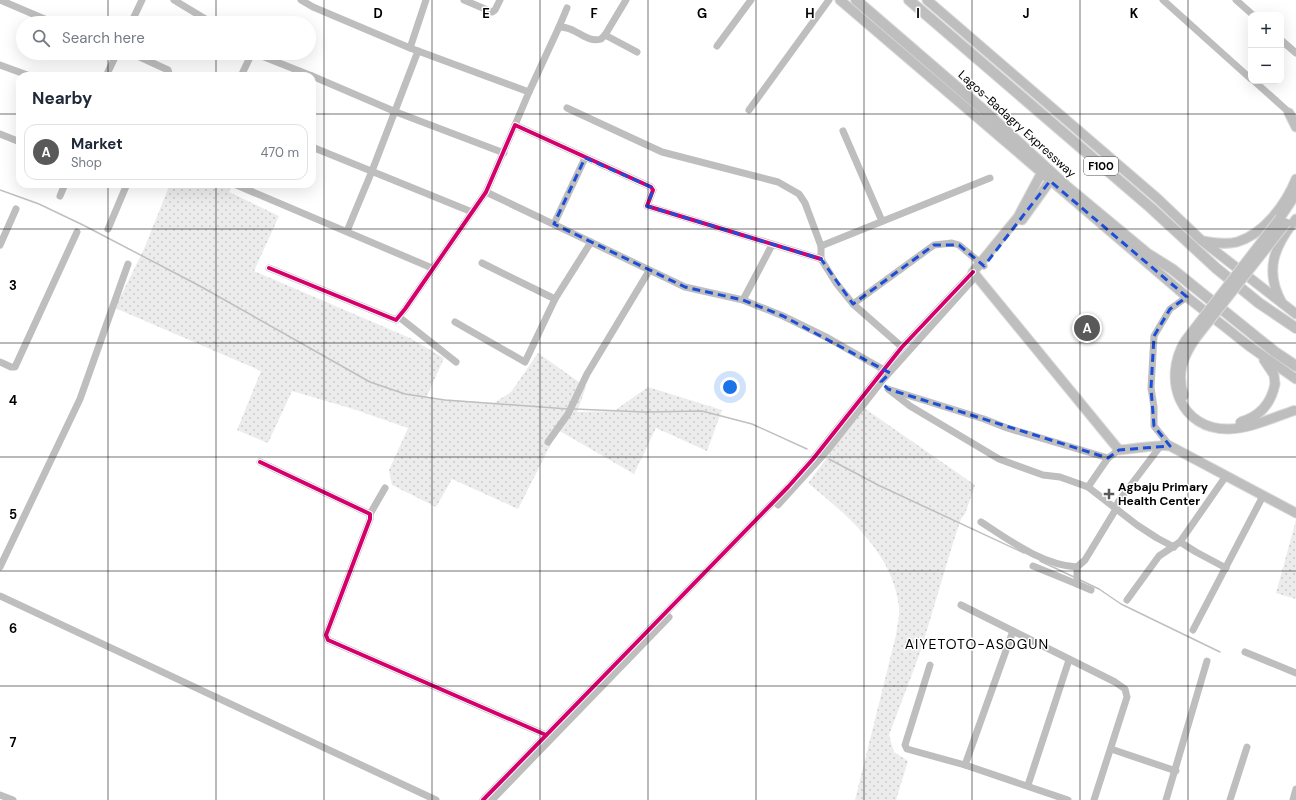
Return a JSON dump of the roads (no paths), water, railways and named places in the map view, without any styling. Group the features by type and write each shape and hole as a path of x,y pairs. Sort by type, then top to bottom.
{"highway":[{"name":"Lagos-Badagry Expressway","path":"856,0 979,106 1065,185 1136,244 1172,269 1275,352 1296,366"},
{"name":"Lagos-Badagry Expressway","path":"909,0 1151,208 1216,268 1259,303 1296,328"}],"main road":[{"name":"Lagos-Badagry Expressway","path":"840,0 1187,297 1261,356 1296,379"},
{"path":"926,0 1158,199 1201,240 1283,306 1296,314"},
{"path":"1293,116 1296,128"},
{"path":"982,265 1018,217 1042,172"},
{"path":"1201,240 1230,243 1246,238 1254,233 1273,215 1288,196 1296,179"},
{"path":"1050,181 1012,233 975,273 1003,310 1119,450 1166,445 1296,513"},
{"path":"1261,356 1274,375 1275,384 1267,404 1257,415 1241,422 1218,422 1201,415 1187,400 1182,386 1181,369 1185,355 1195,339 1283,220 1296,194"},
{"path":"1296,211 1283,220 1185,341 1176,361 1174,377 1178,396 1182,404 1198,420 1214,427 1228,430 1243,428 1296,410"},
{"path":"1283,306 1275,288 1273,264 1283,238 1296,219"}],"street":[{"path":"0,0 38,16"},
{"path":"134,16 142,0"},
{"path":"174,0 200,16"},
{"path":"301,0 313,7 410,48 529,92"},
{"path":"410,48 426,0"},
{"path":"464,0 492,12 495,10 500,0"},
{"path":"559,27 568,26 590,40 596,41 605,35 626,0"},
{"path":"717,46 751,0"},
{"path":"749,110 829,0"},
{"path":"1162,0 1248,76"},
{"path":"1236,0 1250,12"},
{"path":"1244,0 1252,12"},
{"path":"269,268 393,320 399,317 486,192 567,8"},
{"path":"605,35 637,52"},
{"path":"1284,43 1296,53"},
{"path":"347,231 396,112 418,51"},
{"path":"108,72 114,60"},
{"path":"146,60 168,70 169,72"},
{"path":"243,72 249,60"},
{"path":"271,60 302,72"},
{"path":"0,65 19,72"},
{"path":"316,78 396,112 504,154"},
{"path":"1257,84 1293,116"},
{"path":"567,108 662,152 778,182 790,187 799,194 805,203 821,246 821,259 853,304 904,344 912,348"},
{"path":"515,125 650,187 653,190 647,206 821,259"},
{"path":"843,131 882,221"},
{"path":"0,134 16,140"},
{"path":"316,149 472,212"},
{"path":"554,224 585,158"},
{"path":"821,246 990,178"},
{"path":"60,196 63,188"},
{"path":"108,229 125,188"},
{"path":"244,188 432,268"},
{"path":"486,192 685,287 743,300 822,335 886,372"},
{"path":"0,245 16,209"},
{"path":"0,362 11,367 15,367 77,232"},
{"path":"455,322 525,362 555,299 591,242"},
{"path":"853,304 934,245 952,243 959,245 982,265"},
{"path":"743,300 772,245"},
{"path":"482,263 555,299"},
{"path":"0,567 78,404 128,264"},
{"path":"548,442 568,414 587,374 649,271"},
{"path":"483,800 788,487 886,372 912,348 949,302 975,273"},
{"path":"1077,577 1085,560 1121,498 1166,445 1154,426 1154,407 1151,388 1154,336 1170,309 1187,297"},
{"path":"492,800 800,482 881,382 904,344 949,302"},
{"path":"399,317 456,362"},
{"path":"881,382 910,406 999,459 1043,475 1060,477 1088,486 1116,509 1157,538 1174,547"},
{"path":"888,389 984,419 1007,428 1108,458"},
{"path":"1088,486 1108,458 1119,450"},
{"path":"260,462 370,514"},
{"path":"1127,600 1159,556 1180,542 1226,476"},
{"path":"385,488 370,514 370,519 338,600 326,638 546,735"},
{"path":"1193,630 1263,496"},
{"path":"981,522 1032,553 1052,561 1077,577 1091,590"},
{"path":"1180,542 1226,568"},
{"path":"1033,566 1077,577"},
{"path":"0,596 436,800"},
{"path":"961,605 1069,660 1116,682 1125,688 1127,697 1094,800"},
{"path":"965,765 1013,631"},
{"path":"1245,652 1296,674"},
{"path":"1028,785 1069,660"},
{"path":"1166,800 1176,771 1207,661"},
{"path":"930,665 905,745 910,751 965,765 1028,785 1068,800"},
{"path":"1230,800 1247,747"},
{"path":"1111,748 1176,771"},
{"path":"1293,800 1296,790"},
{"path":"0,795 12,800"}],"waterway":[{"path":"0,190 39,204 83,225 198,285 370,382 405,394 445,400 568,409"},
{"path":"574,409 645,412 702,411 752,424 807,449"},
{"path":"829,459 878,485 1024,553"},
{"path":"1040,561 1074,577"},
{"path":"1080,580 1099,589 1121,604 1220,652"}],"place":[{"name":"Market","path":"1087,328"},
{"name":"Agbaju Primary Health Center","path":"1109,494"}],"district":[{"name":"AIYETOTO-ASOGUN","path":"977,644"}]}
